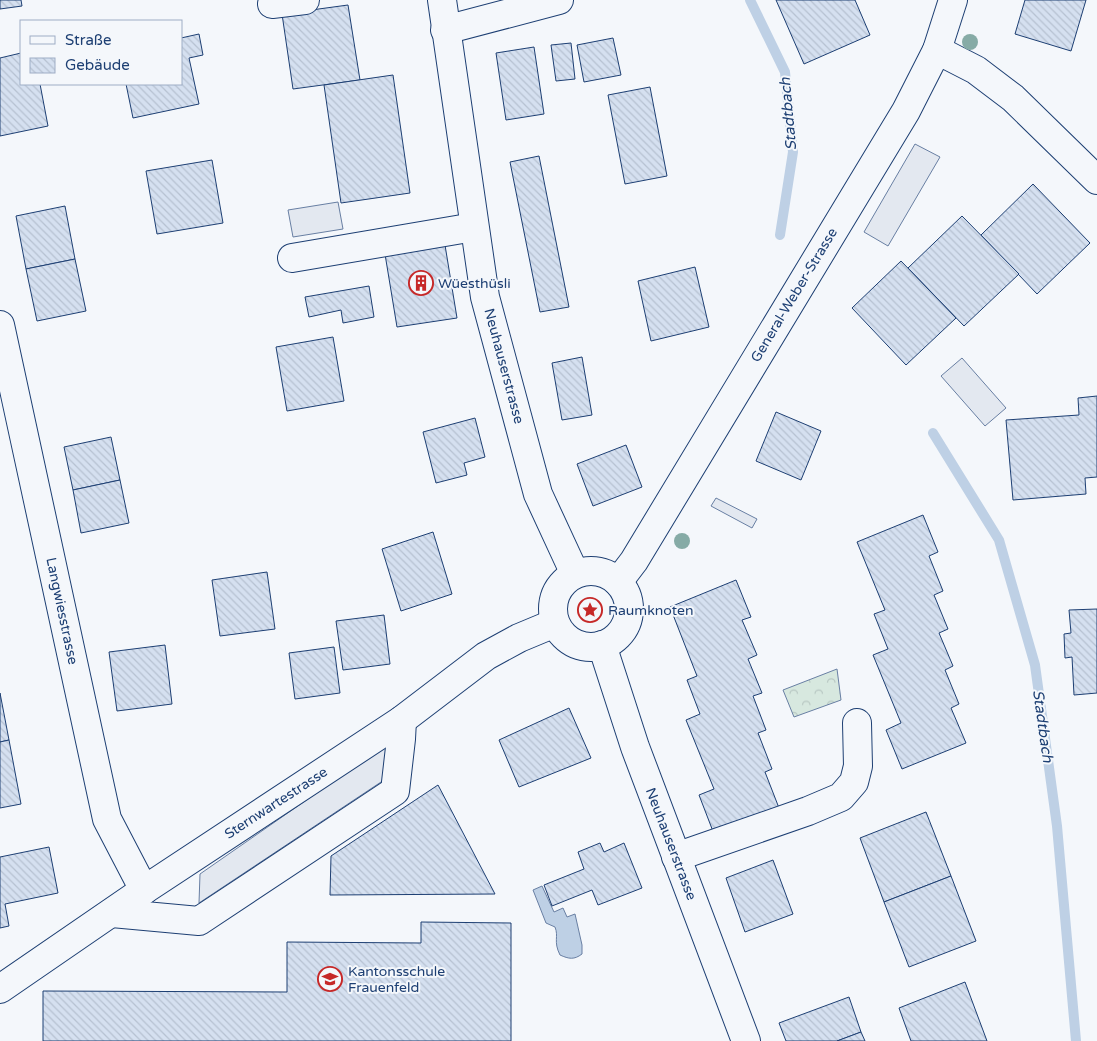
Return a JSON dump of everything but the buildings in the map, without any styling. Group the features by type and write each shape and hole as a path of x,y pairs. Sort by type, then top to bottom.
{"street":[{"path":"272,4 305,0"},
{"name":"Neuhauserstrasse","path":"442,0 485,297 538,494 575,574"},
{"path":"445,30 559,0"},
{"name":"General-Weber-Strasse","path":"618,582 639,553 803,278 906,111 937,50 954,0"},
{"path":"937,50 976,70 1013,98 1097,180"},
{"path":"292,258 474,227"},
{"name":"Langwiesstrasse","path":"0,325 10,423 107,819 144,890"},
{"path":"586,571 598,571 609,575 618,582 625,593 628,618 614,640 602,645 588,647 574,644 563,635 555,623 553,608 555,594 563,582 575,574 586,571"},
{"name":"Sternwartestrasse","path":"0,989 144,890 402,720 486,656 519,638 555,623"},
{"name":"Neuhauserstrasse","path":"602,645 635,747 746,1041"},
{"path":"112,913 199,921 394,791 402,720"},
{"path":"676,857 840,797 854,782 858,766 857,723"}],"green space":[{"path":"837,669 841,700 794,717 783,690"}],"shaded area":[{"path":"915,144 940,157 888,246 864,232"},
{"path":"338,202 343,229 293,237 288,210"},
{"path":"962,358 1006,408 985,426 941,376"},
{"path":"716,498 757,519 752,528 711,506"},
{"path":"387,744 384,780 199,903 200,874"}],"water":[{"path":"542,886 554,912 563,908 567,917 575,914 582,945 582,954 579,956 571,958 560,955 555,927 546,923 533,890"}],"waterway":[{"name":"Stadtbach","path":"750,0 785,72 793,152 780,235"},
{"name":"Stadtbach","path":"933,433 999,540 1035,665 1057,826 1076,1041"}],"place":[{"name":"Wüesthüsli","path":"421,283"},
{"name":"Raumknoten","path":"590,610"},
{"name":"Kantonsschule Frauenfeld","path":"330,979"}]}
